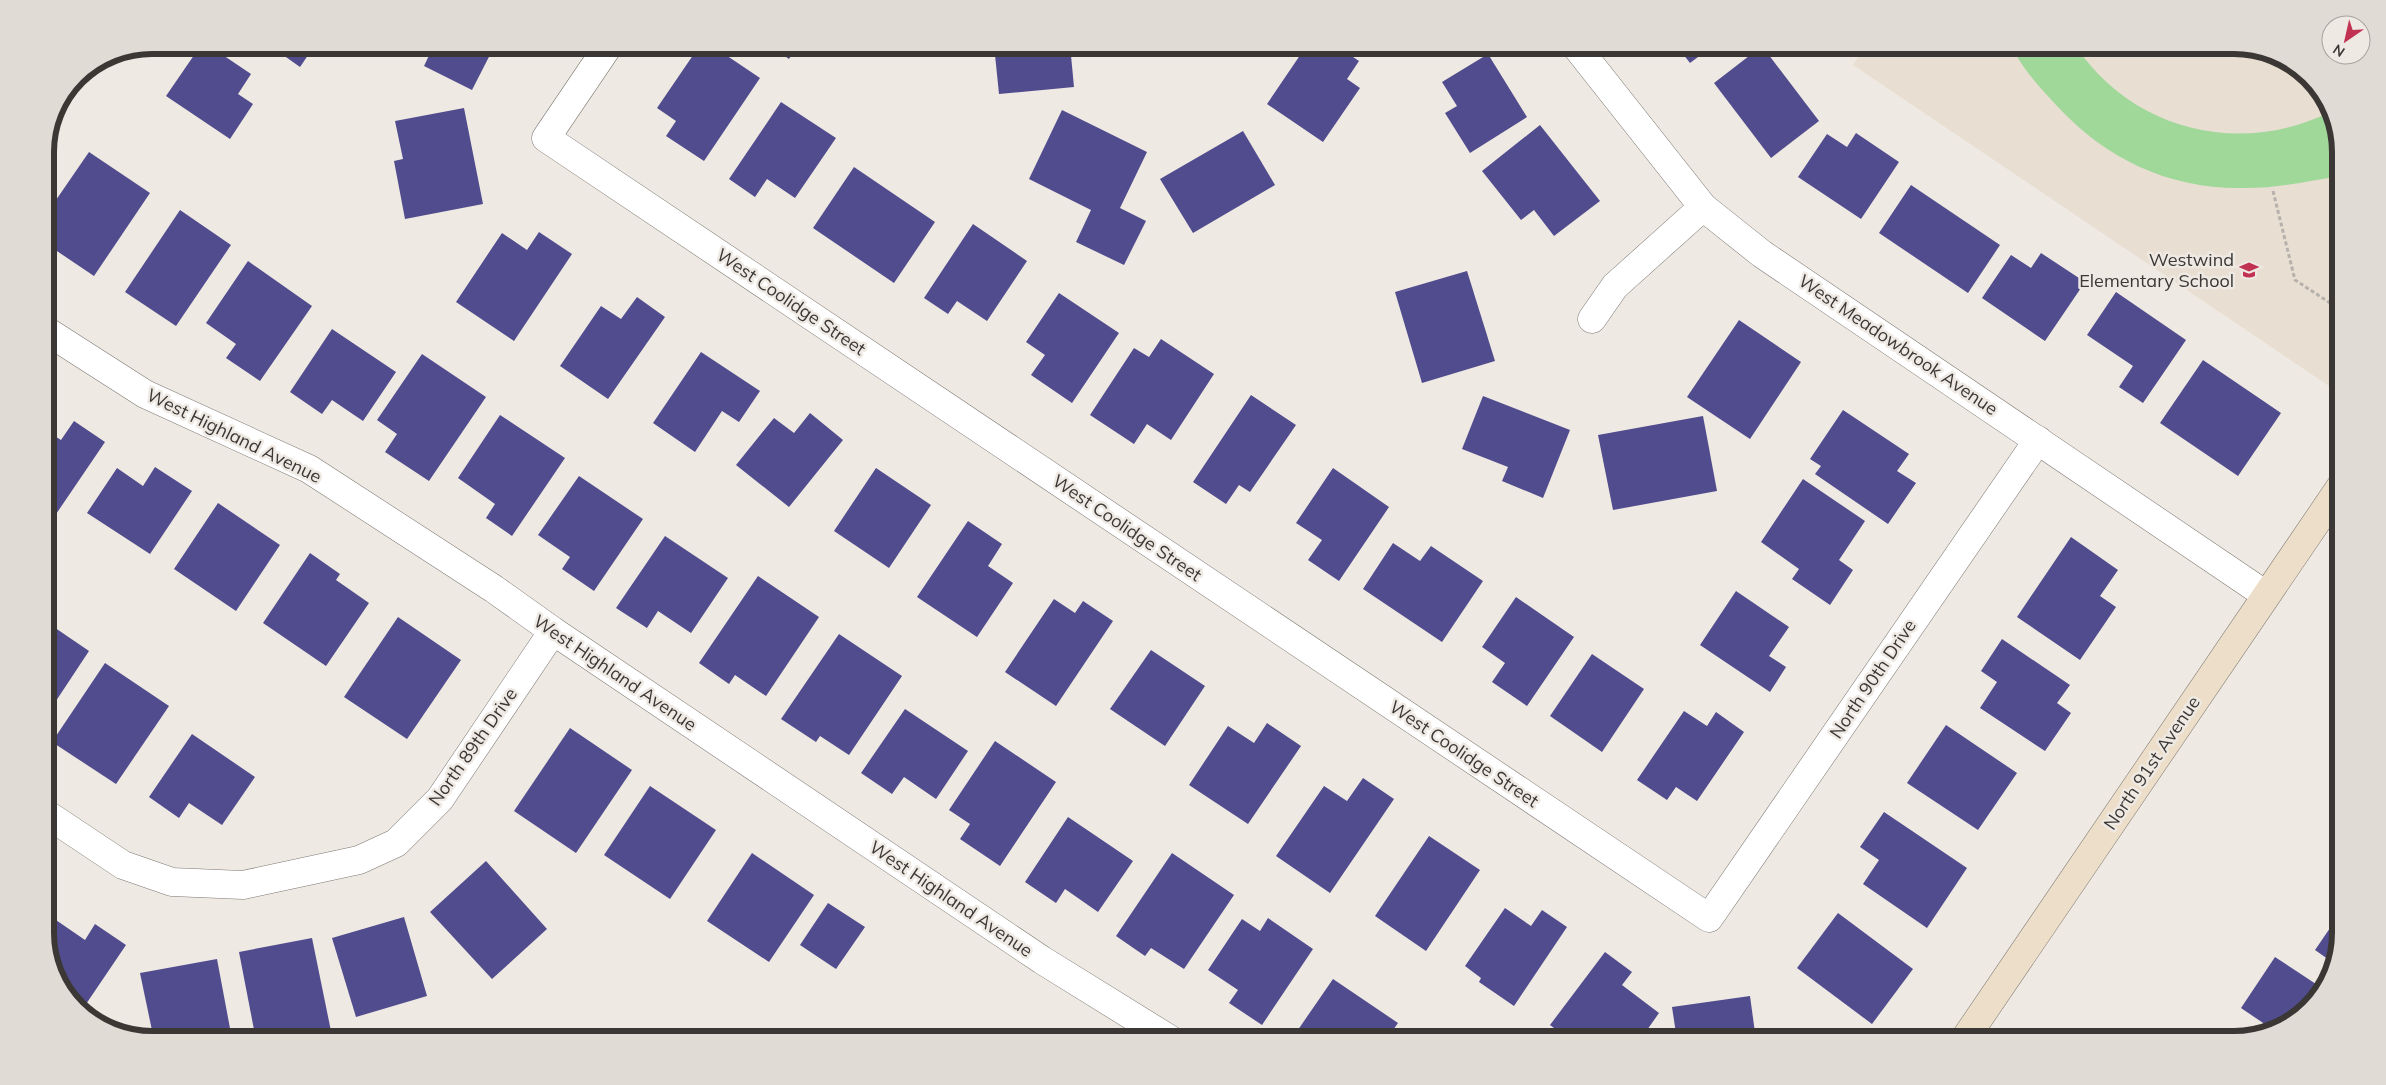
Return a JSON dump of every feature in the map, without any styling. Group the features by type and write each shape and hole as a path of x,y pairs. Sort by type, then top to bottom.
{"main road":[{"name":"North 91st Avenue","path":"1970,1031 2332,499"}],"street":[{"name":"West Coolidge Street","path":"603,54 546,138 1709,918"},
{"name":"West Meadowbrook Avenue","path":"1582,54 1703,207 1762,254 2266,595"},
{"path":"1592,319 1615,286 1703,207"},
{"name":"West Highland Avenue","path":"54,336 145,394 308,469 494,589 553,631 1042,960 1156,1031"},
{"name":"North 90th Drive","path":"1709,918 2038,440"},
{"name":"North 89th Drive","path":"54,819 123,865 172,882 243,885 359,860 396,843 440,799 553,631"}],"path":[{"path":"2273,191 2296,280 2332,304"}],"shaded area":[{"name":"Westwind Elementary School","path":"1861,54 2241,54 2272,61 2294,74 2312,92 2325,114 2332,145 2332,388 1853,65"}],"green space":[{"path":"2016,54 2082,54 2098,74 2126,98 2156,115 2189,127 2224,133 2260,132 2295,126 2325,114 2332,145 2332,178 2270,187 2246,188 2192,184 2166,177 2142,168 2097,142 2076,125 2051,99 2031,77"}],"building":[{"path":"195,54 221,54 251,74 238,94 253,104 230,139 166,96"},
{"path":"282,54 309,54 300,67"},
{"path":"430,54 490,54 472,90 424,66"},
{"path":"694,54 724,54 760,78 704,161 666,136 676,121 657,108"},
{"path":"782,54 792,54 789,59"},
{"path":"995,54 1071,54 1074,87 999,94"},
{"path":"1301,54 1348,54 1359,61 1347,79 1360,88 1323,142 1267,104"},
{"path":"1488,54 1527,117 1470,153 1445,113 1457,106 1442,82"},
{"path":"1683,54 1702,54 1690,63"},
{"path":"1752,54 1768,54 1819,121 1771,158 1714,83"},
{"path":"781,102 836,138 795,198 767,179 755,197 729,179"},
{"path":"464,108 483,204 405,219 394,161 403,159 395,121"},
{"path":"1062,110 1147,152 1120,208 1146,221 1124,265 1076,242 1091,210 1029,179"},
{"path":"1540,125 1600,201 1554,236 1534,210 1521,220 1482,171"},
{"path":"1243,131 1275,185 1193,233 1160,179"},
{"path":"1856,133 1899,162 1861,219 1798,177 1827,134 1847,147"},
{"path":"89,152 150,193 94,276 54,249 54,203"},
{"path":"854,167 935,222 894,283 813,228"},
{"path":"1911,185 2000,245 1968,293 1879,233"},
{"path":"180,210 231,245 176,326 125,292"},
{"path":"973,224 1027,261 987,321 957,301 948,314 924,298"},
{"path":"539,232 572,254 514,341 456,302 502,233 527,250"},
{"path":"2041,253 2085,282 2045,341 1982,298 2011,255 2031,268"},
{"path":"248,261 312,306 260,381 226,358 236,344 206,323"},
{"path":"1467,271 1495,361 1422,383 1395,292"},
{"path":"2116,292 2186,340 2143,403 2119,387 2133,366 2087,335"},
{"path":"1059,293 1119,333 1072,403 1031,375 1045,355 1026,342"},
{"path":"637,297 665,317 608,399 560,366 601,306 621,319"},
{"path":"1739,320 1801,362 1750,439 1687,397"},
{"path":"332,329 396,372 363,421 332,400 322,414 290,392"},
{"path":"1161,339 1214,374 1171,440 1147,424 1134,444 1090,415 1134,348 1149,357"},
{"path":"701,352 760,391 739,422 722,411 695,452 653,423"},
{"path":"422,354 486,397 429,481 385,452 397,434 377,420"},
{"path":"2203,360 2281,413 2238,476 2160,423"},
{"path":"1251,395 1296,425 1250,492 1239,485 1226,504 1193,482"},
{"path":"1483,396 1570,430 1543,498 1502,481 1508,467 1462,449"},
{"path":"1843,410 1909,454 1897,471 1916,483 1888,524 1815,474 1821,466 1810,459"},
{"path":"810,413 843,440 789,507 736,465 774,418 794,433"},
{"path":"500,415 565,458 512,536 486,518 495,504 458,478"},
{"path":"1703,416 1717,491 1613,510 1598,435"},
{"path":"74,421 105,442 54,517 54,436 61,440"},
{"path":"155,467 192,491 150,554 87,513 117,468 143,486"},
{"path":"876,468 931,505 889,568 834,531"},
{"path":"1333,468 1389,507 1339,581 1308,560 1322,540 1296,523"},
{"path":"579,476 643,519 594,591 562,569 570,557 538,535"},
{"path":"1803,479 1865,521 1839,560 1853,570 1830,605 1792,579 1799,569 1761,542"},
{"path":"218,503 280,545 236,611 174,569"},
{"path":"968,521 1002,544 988,566 1013,583 977,637 917,597"},
{"path":"665,536 728,578 691,633 658,611 647,628 616,608"},
{"path":"2071,537 2118,570 2100,596 2116,607 2080,660 2017,617"},
{"path":"1393,543 1420,561 1431,546 1483,581 1442,642 1363,589"},
{"path":"310,553 340,574 336,580 369,603 326,666 263,623"},
{"path":"758,576 819,617 766,696 735,675 729,684 699,663"},
{"path":"1736,591 1789,627 1769,656 1786,667 1770,692 1700,645"},
{"path":"1516,597 1574,637 1527,706 1492,682 1505,663 1482,647"},
{"path":"1054,599 1075,613 1083,601 1113,621 1056,706 1005,672"},
{"path":"398,617 461,660 407,739 344,697"},
{"path":"54,627 89,651 54,704"},
{"path":"839,634 902,676 849,755 820,736 816,742 781,719"},
{"path":"2002,639 2070,685 2057,703 2071,713 2045,751 1980,708 1997,682 1981,671"},
{"path":"1151,650 1205,686 1165,746 1110,709"},
{"path":"1592,654 1644,689 1602,752 1550,716"},
{"path":"105,663 169,706 116,784 54,743 54,739"},
{"path":"905,709 968,751 936,799 904,777 892,794 861,773"},
{"path":"1684,711 1707,726 1716,712 1744,732 1697,801 1676,787 1667,800 1637,780"},
{"path":"1267,723 1301,746 1248,824 1189,785 1228,726 1254,743"},
{"path":"1946,725 2017,773 1978,830 1907,783"},
{"path":"570,728 632,770 576,853 514,811"},
{"path":"192,734 255,777 222,825 189,803 179,818 149,797"},
{"path":"995,741 1056,782 1000,866 960,839 970,824 949,810"},
{"path":"1363,778 1394,799 1330,893 1276,856 1324,786 1347,801"},
{"path":"650,786 716,830 670,899 604,855"},
{"path":"1884,812 1967,868 1927,928 1863,884 1879,860 1860,847"},
{"path":"1068,817 1133,861 1098,912 1065,889 1056,903 1025,882"},
{"path":"1429,836 1480,870 1426,951 1375,916"},
{"path":"752,853 814,895 769,962 707,921"},
{"path":"1172,853 1234,895 1184,969 1151,948 1145,956 1116,936"},
{"path":"486,861 547,929 492,979 430,912"},
{"path":"828,903 865,927 836,969 800,945"},
{"path":"1505,908 1531,926 1542,910 1567,927 1514,1006 1479,982 1481,978 1465,966"},
{"path":"1838,913 1913,969 1872,1024 1797,968"},
{"path":"404,917 427,996 356,1017 332,938"},
{"path":"1268,918 1313,949 1262,1025 1229,1003 1238,990 1208,970 1242,919 1260,931"},
{"path":"54,919 85,940 95,924 126,945 85,1005 74,993 61,971 54,940"},
{"path":"2332,925 2329,960 2315,950"},
{"path":"312,938 331,1031 254,1031 239,952"},
{"path":"1605,952 1632,972 1622,985 1659,1013 1646,1031 1558,1031 1550,1025"},
{"path":"2275,957 2317,985 2299,1007 2289,1015 2267,1026 2241,1008"},
{"path":"217,959 230,1031 152,1031 140,973"},
{"path":"1333,979 1398,1023 1392,1031 1297,1031"},
{"path":"1750,996 1755,1031 1676,1031 1672,1007"}],"place":[{"name":"Westwind Elementary School","path":"2249,270"}]}
